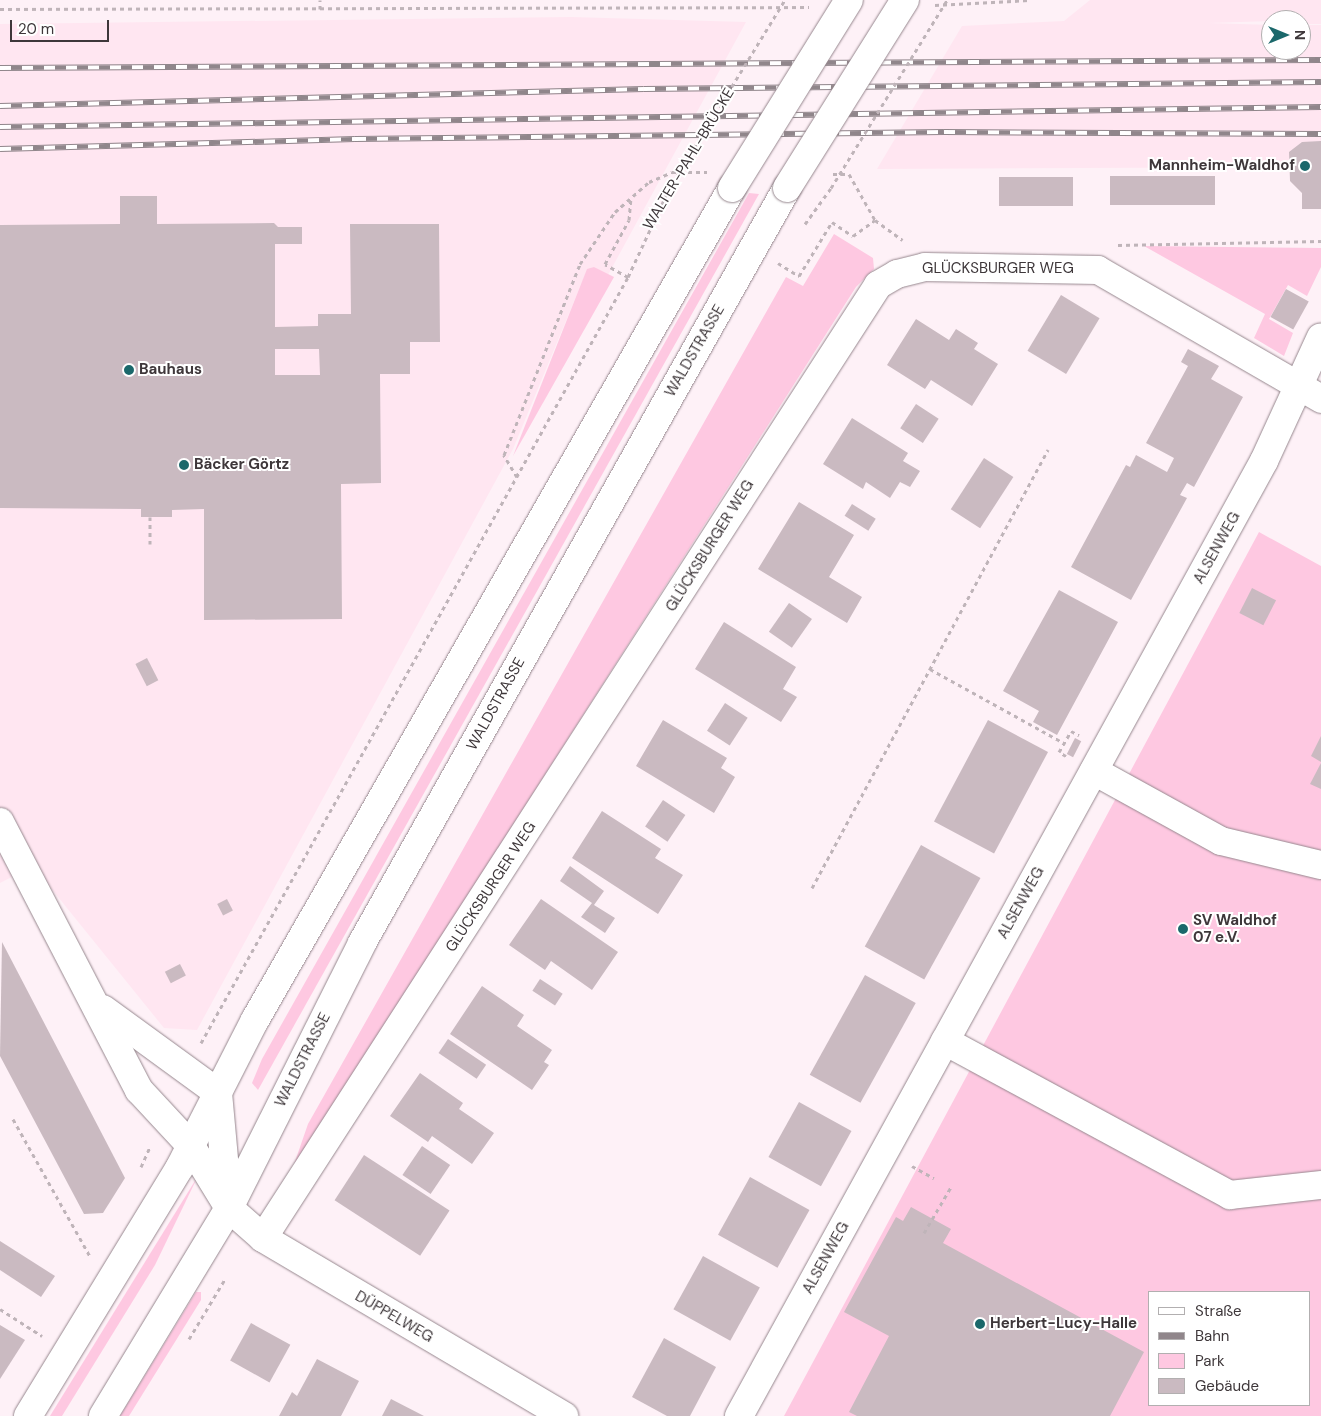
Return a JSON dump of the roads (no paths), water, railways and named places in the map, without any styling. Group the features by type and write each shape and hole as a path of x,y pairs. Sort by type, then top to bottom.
{"main road":[{"path":"28,1416 191,1146 255,1020 732,188 849,0"},
{"name":"WALDSTRASSE","path":"104,1416 229,1208 362,943 787,188 915,3"},
{"name":"GLÜCKSBURGER WEG","path":"263,1238 878,285 897,274 925,267 1098,270 1310,393"},
{"path":"1310,393 1321,336"},
{"name":"ALSENWEG","path":"739,1416 1264,461 1310,393"},
{"path":"1094,771 1221,841 1321,865"},
{"name":"DÜPPELWEG","path":"3,834 97,1005 138,1090 191,1146 229,1208 263,1238 564,1416"},
{"path":"97,1005 218,1093 229,1208"},
{"path":"945,1041 1230,1195 1321,1185"}],"railway":[{"path":"0,68 1321,60"},
{"path":"0,106 644,89 1321,82"},
{"path":"0,127 1321,107"},
{"path":"0,149 355,139 944,132 1321,134"}],"place":[{"name":"Mannheim-Waldhof","path":"1305,166"},
{"name":"Bauhaus","path":"129,370"},
{"name":"Bäcker Görtz","path":"184,465"},
{"name":"SV Waldhof 07 e.V.","path":"1183,929"},
{"name":"Herbert-Lucy-Halle","path":"980,1324"}]}
